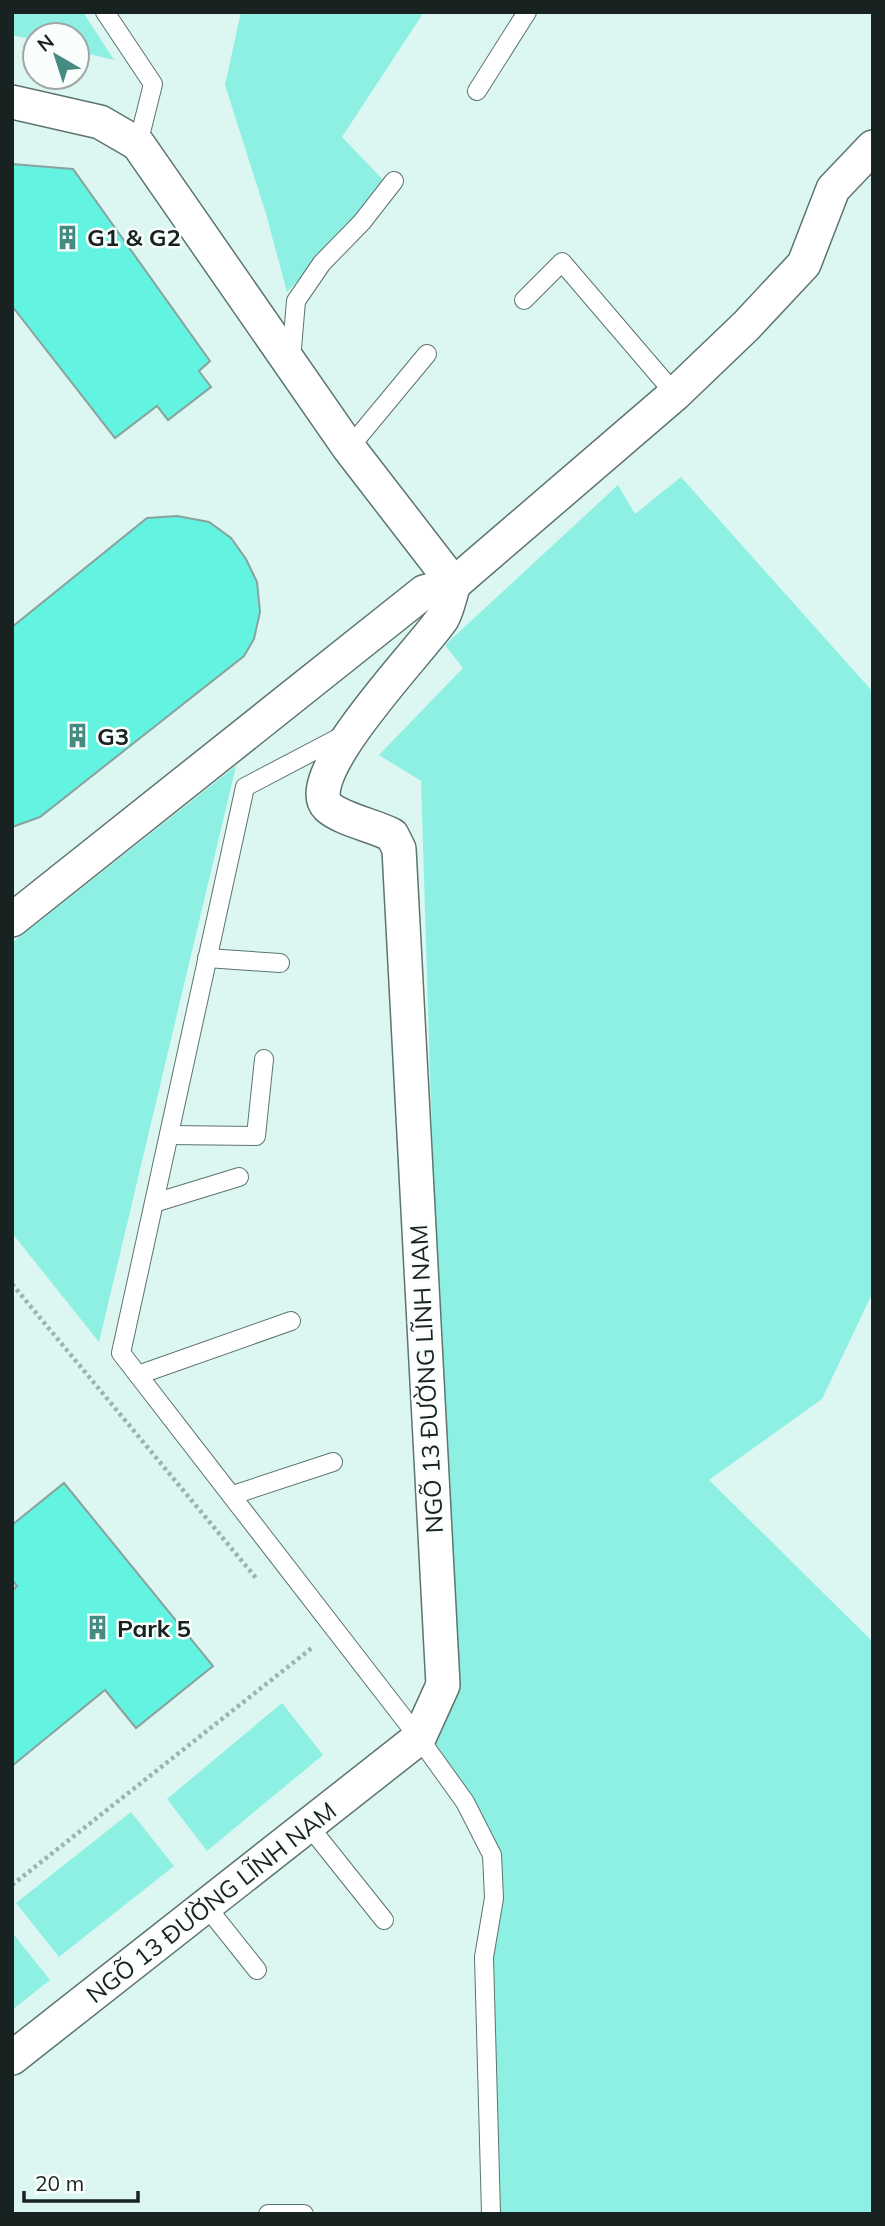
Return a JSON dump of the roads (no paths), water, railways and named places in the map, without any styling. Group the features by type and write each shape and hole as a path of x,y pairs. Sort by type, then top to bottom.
{"street":[{"path":"12,102 100,122 138,144 349,448 454,584"},
{"path":"12,920 424,592 454,584 675,394 804,264 833,189 873,147"},
{"name":"NGÕ 13 ĐƯỜNG LĨNH NAM","path":"12,2058 419,1738 443,1685 399,849 392,835 326,806 322,794 323,782 353,730 443,617 454,584"}],"lane":[{"path":"105,12 153,84 138,144"},
{"path":"477,91 527,12"},
{"path":"291,364 296,301 321,263 362,222 394,181"},
{"path":"524,300 562,262 675,394"},
{"path":"349,448 427,354"},
{"path":"353,730 245,787 121,1353 419,1738 465,1802 492,1855 494,1898 484,1957 491,2214"},
{"path":"207,958 281,963"},
{"path":"169,1135 256,1136 264,1059"},
{"path":"154,1203 239,1177"},
{"path":"138,1375 291,1321"},
{"path":"233,1495 333,1462"},
{"path":"309,1826 384,1920"},
{"path":"206,1906 257,1970"},
{"path":"268,2214 304,2214"}],"place":[{"name":"G1 & G2","path":"67,237"},
{"name":"G3","path":"77,736"},
{"name":"Park 5","path":"97,1628"}]}
